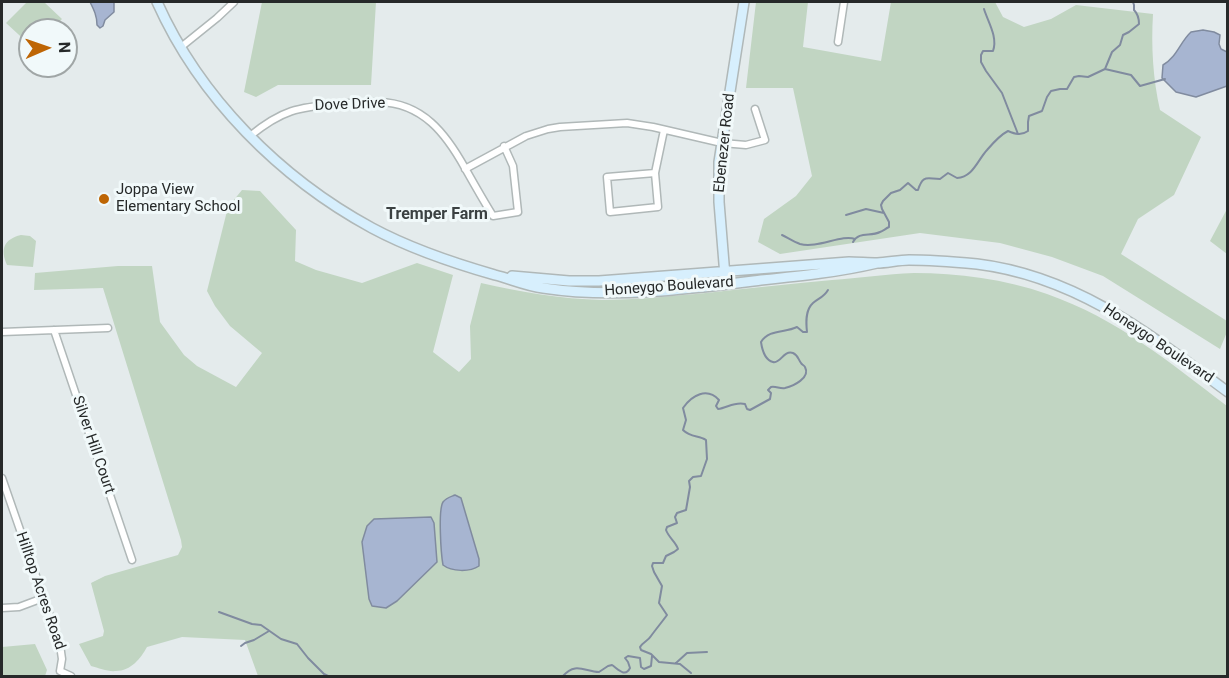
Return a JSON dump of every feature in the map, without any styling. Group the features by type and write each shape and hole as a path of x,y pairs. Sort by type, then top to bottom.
{"main road":[{"name":"Honeygo Boulevard","path":"157,2 165,21 206,85 250,136 280,164 327,201 374,229 434,255 473,269 541,288 604,292 651,291 726,284 851,270 877,263"},
{"name":"Ebenezer Road","path":"726,284 718,193 722,143 744,2"},
{"name":"Honeygo Boulevard","path":"498,275 598,281 849,262 877,263 907,260 1004,269 1063,287 1116,313 1227,392"}],"street":[{"path":"181,47 234,2"},
{"path":"838,42 844,2"},
{"name":"Dove Drive","path":"250,136 275,119 307,106 380,102 405,107 440,129 458,155 493,216 518,213 513,166 504,146"},
{"path":"465,169 504,146 536,132 560,127 627,123 746,146 765,140 756,110"},
{"path":"655,173 607,177 610,212 658,207 655,173 664,130"},
{"path":"2,332 108,328"},
{"name":"Silver Hill Court","path":"54,330 132,560"},
{"name":"Hilltop Acres Road","path":"2,478 61,652 60,671 71,676"},
{"path":"2,608 19,607 43,598"}],"green space":[{"path":"27,2 44,2 61,18 18,18 18,34 6,23"},
{"path":"262,2 376,2 371,85 278,85 256,97 244,92"},
{"path":"756,2 808,2 803,47 881,61 891,2 995,2 1003,17 1024,27 1051,19 1076,5 1153,14 1153,62 1160,110 1201,137 1174,195 1138,219 1121,254 1227,321 1227,332 1220,349 1103,276 1052,257 1000,243 920,233 780,254 758,242 764,219 796,196 812,176 793,88 746,88"},
{"path":"242,190 260,191 296,230 295,261 316,270 362,283 417,263 453,275 433,352 459,372 471,359 470,326 481,283 556,297 615,300 893,274 931,273 998,281 1031,289 1073,304 1142,343 1227,406 1227,676 258,676 245,640 182,637 147,647 135,663 126,669 110,671 91,666 79,644 103,636 104,631 91,583 105,576 178,555 182,547 103,288 34,290 35,273 118,266 152,266 160,322 184,355 197,366 236,387 262,353 230,326 207,291 228,207","holes":["431,517 373,606 369,599 362,542 374,519"]},
{"path":"1227,209 1227,254 1210,241"},
{"path":"21,235 30,236 36,241 33,267 7,265 4,254 5,246 11,239"},
{"path":"35,644 47,670 45,676 2,676 2,647"}],"water":[{"path":"90,2 114,2 114,12 100,28 97,25"},
{"path":"1203,30 1220,35 1221,49 1227,52 1227,86 1196,97 1176,92 1162,78 1163,65 1172,58 1191,32"},
{"path":"455,495 461,498 479,559 479,566 471,569 456,570 443,565 440,532 441,507 445,500"},
{"path":"431,517 434,523 437,562 397,601 386,608 372,606 369,599 362,542 367,526 374,519"}],"waterway":[{"path":"1105,69 1112,52 1120,45 1123,35 1139,24 1133,2"},
{"path":"984,9 993,35 994,46 993,51 983,51 981,62 1002,93 1018,134"},
{"path":"853,242 858,236 876,233 889,227 881,205 891,193 900,190 908,183 918,190 924,179 940,179 948,173 957,178 967,175 989,147 1002,135 1008,131 1018,134 1028,131 1029,116 1042,111 1051,91 1067,89 1074,77 1088,77 1105,69 1131,75 1140,86 1165,79"},
{"path":"846,215 866,209 884,213"},
{"path":"782,235 807,245 843,238 855,239"},
{"path":"691,673 680,664 659,662 640,647 650,638 667,615 659,603 662,586 654,572 653,563 663,563 666,556 678,549 666,530 667,527 677,523 675,517 677,513 686,510 689,481 693,477 701,476 707,459 706,440 683,430 686,420 683,408 695,396 705,393 719,400 716,406 718,409 741,403 750,410 770,399 771,393 768,390 771,387 785,388 800,381 806,375 806,371 805,366 801,364 796,355 787,353 776,362 770,361 763,351 761,342 768,335 797,327 807,332 807,313 813,303 828,290"},
{"path":"219,612 261,625 281,639 297,644 308,658 328,676"},
{"path":"241,646 269,631"},
{"path":"676,663 687,653 707,652"},
{"path":"563,676 576,668 599,672 612,665 621,672 626,672 630,668 625,658 628,656 640,658 641,667 644,669 651,666 652,656"}],"place":[{"name":"Joppa View Elementary School","path":"104,199"}],"district":[{"name":"Tremper Farm","path":"437,215"}]}
